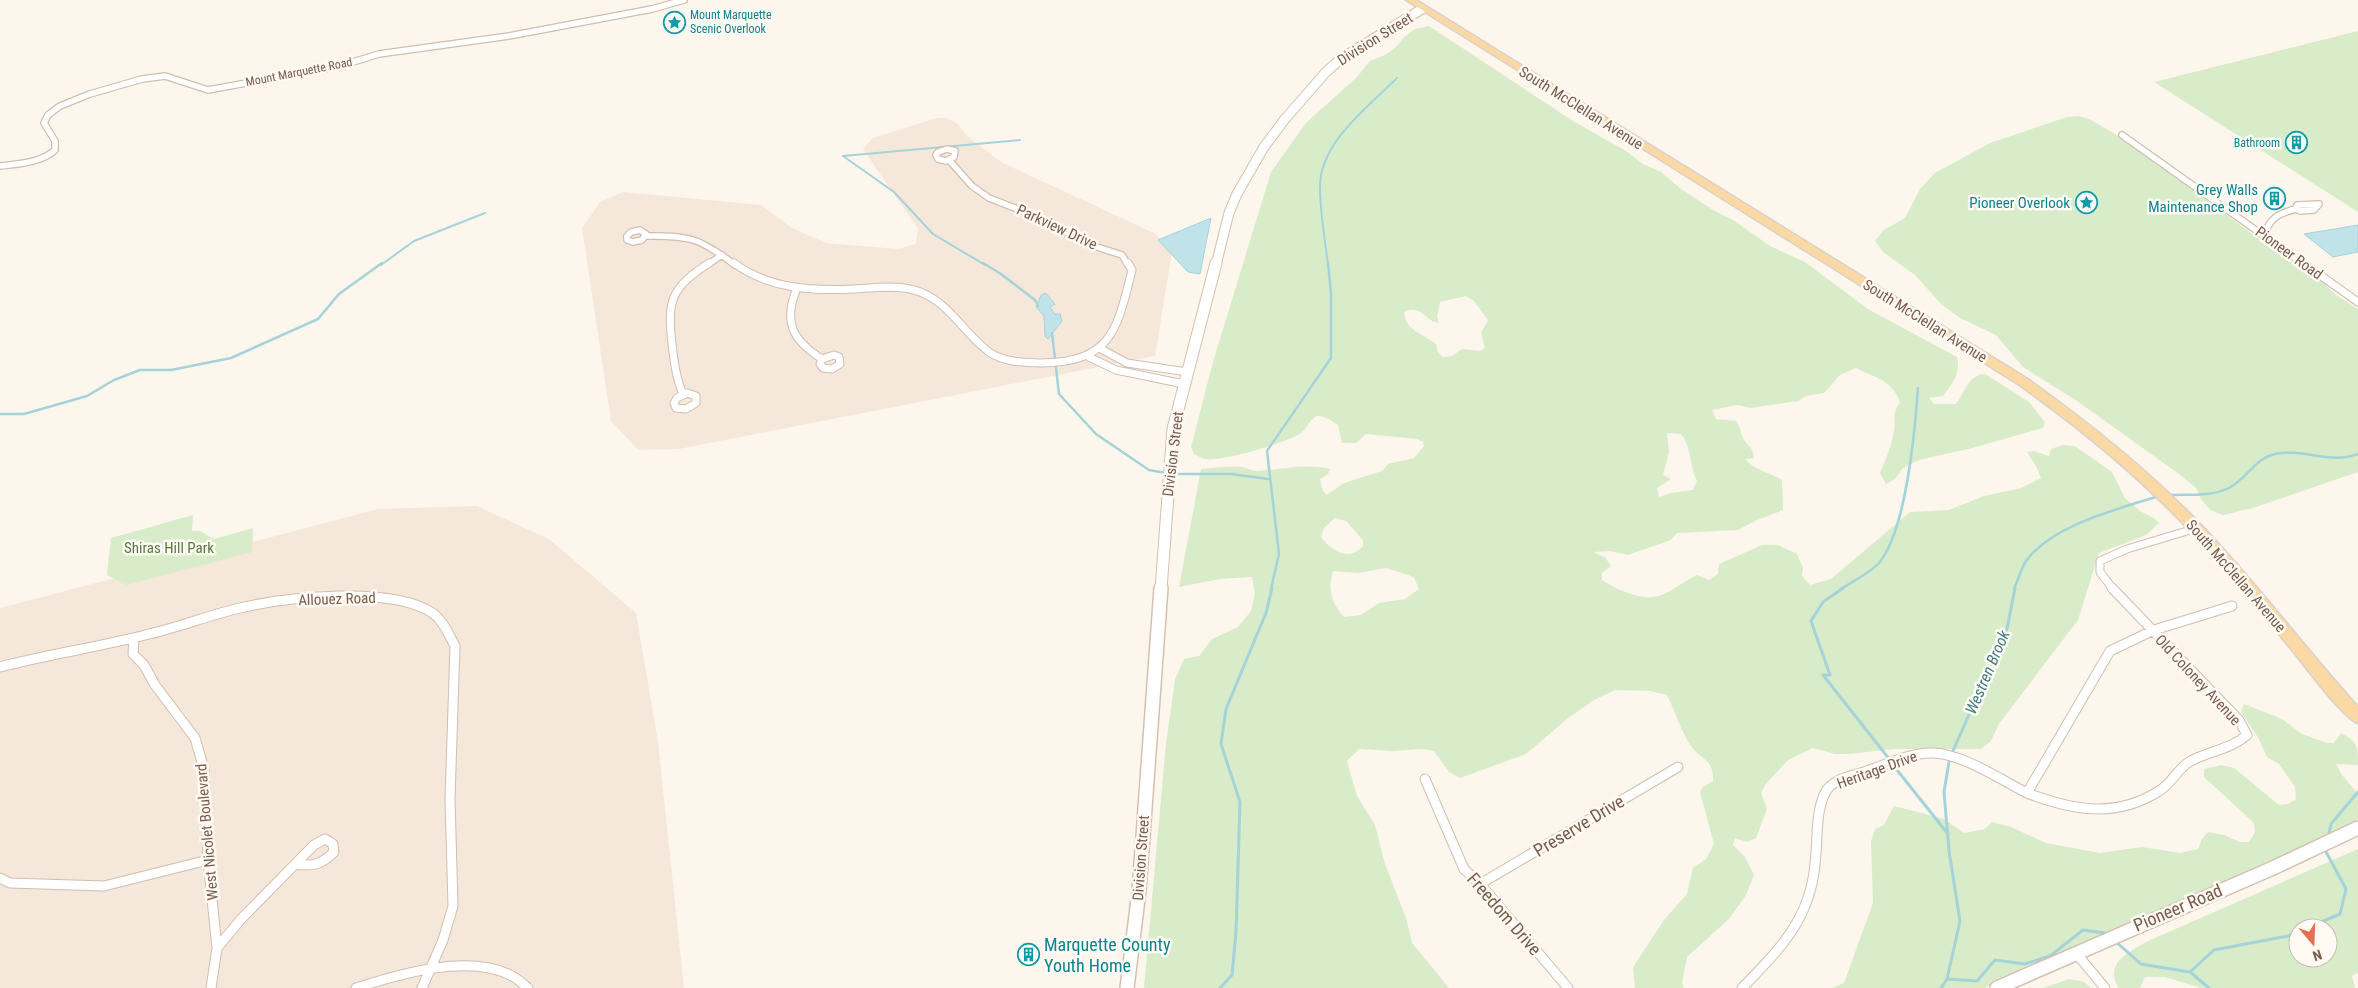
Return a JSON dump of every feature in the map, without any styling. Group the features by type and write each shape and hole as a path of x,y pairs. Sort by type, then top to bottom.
{"main road":[{"name":"South McClellan Avenue","path":"1410,0 2022,381 2084,426 2128,461 2197,528 2358,717"}],"street":[{"name":"Mount Marquette Road","path":"0,166 24,163 52,154 56,148 56,143 44,124 46,116 53,110 74,100 148,77 164,76 177,79 195,89 208,90 352,63 379,54 509,36 652,9 684,0"},
{"name":"Division Street","path":"1127,988 1139,891 1173,429 1229,213 1242,180 1262,146 1331,67 1369,40 1422,9"},
{"name":"Pioneer Road","path":"2122,134 2358,302"},
{"name":"Parkview Drive","path":"949,160 972,186 989,198 1025,212 1091,245 1122,255 1132,270 1121,312 1101,350"},
{"path":"2265,236 2270,221 2280,213 2296,209"},
{"path":"646,236 698,240 750,274 797,288 904,288 923,293 936,302 992,354 1034,363 1061,363 1089,357 1101,350 1127,363 1187,372"},
{"path":"683,394 678,383 669,313 673,297 688,278 722,256"},
{"path":"797,288 789,305 789,318 794,334 807,350 822,359"},
{"path":"1089,357 1116,370 1184,384"},
{"name":"Old Coloney Avenue","path":"2026,793 2050,802 2078,809 2109,807 2138,801 2160,791 2186,764 2238,744 2247,735 2239,720 2108,584 2100,572 2100,561 2127,549 2197,528"},
{"name":"Allouez Road","path":"0,667 134,638 254,606 302,599 369,596 406,602 434,614 446,628 455,646 450,800 453,906 443,940 422,988"},
{"path":"2026,793 2110,651 2129,639 2152,630 2232,606"},
{"name":"West Nicolet Boulevard","path":"134,638 133,654 144,666 155,686 195,738 204,769 208,860 217,948 211,988"},
{"name":"Heritage Drive","path":"1742,988 1786,941 1803,912 1813,886 1821,804 1826,791 1837,781 1913,756 1932,752 1948,755 1967,763 2026,793"},
{"name":"Preserve Drive","path":"1480,884 1678,767"},
{"name":"Freedom Drive","path":"1425,779 1464,869 1480,884 1568,988"},
{"name":"Pioneer Road","path":"1997,988 2274,868 2358,828"},
{"path":"0,878 10,883 104,886 208,860"},
{"path":"217,948 242,918 296,864"},
{"path":"2076,953 2105,988"},
{"path":"356,988 384,978 430,968 479,968 502,972 519,978 528,988"}],"shaded area":[{"path":"936,118 947,118 958,124 966,135 1001,162 1154,233 1166,243 1172,252 1155,356 679,449 638,450 611,421 582,228 600,202 623,192 761,205 792,228 826,243 898,249 916,244 918,229 863,149 873,138"},
{"path":"477,506 549,539 636,613 658,742 684,988 0,988 0,608 378,509"}],"green space":[{"path":"1429,26 1573,121 1626,151 1643,164 1661,172 1681,189 1713,210 1733,220 1770,246 1805,262 1868,309 1957,357 1958,368 1955,378 1943,396 1929,398 1934,404 1956,404 1971,381 1979,375 1985,374 2029,402 2045,422 2043,428 1972,448 1919,460 1903,468 1895,479 1886,484 1880,473 1894,432 1895,414 1900,402 1888,384 1856,368 1840,375 1824,393 1806,396 1798,401 1751,408 1738,405 1712,410 1716,419 1736,421 1742,436 1753,454 1754,458 1745,459 1749,463 1782,480 1783,510 1738,530 1677,533 1671,540 1628,555 1610,551 1593,552 1605,557 1611,566 1602,573 1602,580 1633,595 1641,597 1658,596 1697,575 1709,580 1718,574 1719,564 1762,545 1778,545 1797,554 1803,568 1802,576 1810,585 1831,579 1910,512 1949,510 1984,496 2021,488 2041,478 2027,452 2034,451 2049,456 2051,449 2063,445 2075,446 2112,472 2125,498 2140,511 2154,518 2159,523 2146,535 2099,553 2078,620 1999,724 1991,741 1981,749 1894,749 1835,754 1813,748 1788,760 1766,784 1761,793 1767,809 1756,838 1747,842 1735,838 1733,845 1745,857 1754,875 1746,895 1729,919 1687,957 1682,982 1684,988 1635,988 1633,967 1664,920 1687,894 1693,868 1706,859 1714,844 1700,792 1703,787 1713,781 1713,774 1706,760 1695,751 1687,740 1667,695 1650,691 1615,690 1594,700 1567,719 1526,754 1460,778 1449,772 1434,751 1422,749 1393,751 1359,749 1347,761 1357,796 1375,825 1385,864 1406,918 1412,943 1449,988 1144,988 1166,744 1175,679 1184,659 1199,656 1212,639 1238,627 1251,611 1255,594 1252,577 1220,579 1179,587 1201,469 1243,467 1256,471 1293,467 1321,467 1330,469 1328,474 1320,479 1323,491 1327,495 1344,483 1382,471 1388,464 1414,458 1424,446 1423,442 1417,439 1366,434 1356,443 1342,443 1338,425 1322,416 1317,416 1310,421 1301,433 1293,437 1239,455 1204,459 1194,454 1191,447 1213,362 1271,172 1306,123 1357,77 1370,61 1385,55 1415,29","holes":["1466,296 1473,300 1488,320 1481,333 1485,348 1480,351 1462,349 1452,356 1443,357 1438,352 1436,344 1410,327 1405,317 1405,311 1417,310 1430,320 1439,323 1437,317 1440,302","1667,433 1681,434 1685,439 1697,481 1693,490 1659,497 1657,488 1671,479 1663,475 1669,452","1335,518 1346,521 1363,540 1363,546 1352,553 1340,553 1330,547 1321,537 1324,528","1386,568 1414,577 1419,589 1405,599 1379,603 1361,615 1344,617 1336,607 1332,596 1330,584 1333,571 1359,573"]},
{"path":"2358,31 2358,212 2154,82"},
{"path":"2079,116 2089,119 2131,143 2284,258 2309,272 2336,295 2358,309 2358,472 2253,508 2223,515 2210,510 2201,499 2196,488 2179,474 2077,401 2023,367 1996,335 1960,318 1941,304 1915,275 1883,252 1875,241 1884,230 1905,218 1920,189 1935,173 1990,143 2067,117"},
{"name":"Shiras Hill Park","path":"193,515 192,531 200,531 214,539 253,528 252,552 126,585 107,575 111,538"},
{"path":"2244,704 2282,719 2302,734 2327,743 2334,743 2341,733 2354,742 2358,753 2358,765 2336,764 2342,775 2358,794 2358,819 2342,830 1984,988 1832,988 1844,983 1873,903 1871,841 1875,829 1884,825 1894,806 1944,819 1964,833 1985,829 1992,822 2011,827 2046,843 2100,853 2142,847 2180,853 2198,849 2202,839 2208,832 2224,835 2240,842 2249,842 2255,832 2254,823 2204,777 2204,769 2221,765 2234,768 2279,805 2288,804 2296,799 2295,787 2279,764 2267,757 2259,739 2241,712"},
{"path":"2358,849 2358,973 2352,976 2355,988 2201,988 2165,977 2145,977 2140,988 2119,988 2114,972 2116,965 2127,954 2148,941"},
{"path":"2070,979 2084,982 2091,988 2042,988"}],"water":[{"path":"1211,218 1200,274 1188,272 1158,240"},
{"path":"2358,225 2358,252 2333,257 2304,234"},
{"path":"1046,293 1055,304 1050,307 1055,314 1060,314 1062,321 1048,339 1045,336 1044,316 1036,307 1041,295"}],"waterway":[{"path":"1328,265 1320,188 1322,172 1336,141 1347,127 1397,78"},
{"path":"985,265 933,234 894,192 843,156 1020,140"},
{"path":"381,265 414,241 485,213"},
{"path":"0,414 24,414 87,396 114,380 140,370 171,370 231,358 318,319 339,294 382,263"},
{"path":"983,263 1035,300 1038,306"},
{"path":"1271,589 1279,554 1267,451 1331,358 1331,293 1328,263"},
{"path":"1052,333 1059,394 1096,434 1149,470 1166,473"},
{"path":"1841,589 1866,574 1879,563 1888,548 1896,528 1907,479 1918,388"},
{"name":"Westren Brook","path":"2169,495 2207,494 2222,491 2235,484 2262,460 2275,454 2296,453 2337,458 2358,454"},
{"path":"1174,474 1231,474 1268,479"},
{"name":"Westren Brook","path":"2014,589 2026,561 2037,548 2052,537 2087,520 2159,496"},
{"path":"1220,988 1232,975 1236,932 1240,802 1221,744 1226,709 1266,613 1272,588"},
{"path":"1843,588 1823,602 1811,621 1830,675 1823,675 1890,760"},
{"name":"Westren Brook","path":"1952,753 2007,629 2015,588"},
{"name":"Westren Brook","path":"1948,833 1944,792 1949,762"},
{"path":"1893,765 1948,833"},
{"path":"2329,833 2331,824 2358,792"},
{"name":"Westren Brook","path":"1947,979 1960,921 1948,833"},
{"path":"2325,850 2346,889 2340,914 2331,918"},
{"path":"1947,979 1977,981 1995,960 2025,964 2050,956 2083,930 2105,933 2109,936"},
{"path":"2190,972 2214,950 2288,936"},
{"path":"2115,941 2141,964 2190,972"},
{"path":"2190,972 2209,988"},
{"path":"1941,988 1947,979"}],"place":[{"name":"Mount Marquette Scenic Overlook","path":"674,22"},
{"name":"Bathroom","path":"2296,143"},
{"name":"Grey Walls Maintenance Shop","path":"2274,199"},
{"name":"Pioneer Overlook","path":"2086,203"},
{"name":"Marquette County Youth Home","path":"1028,955"}]}
